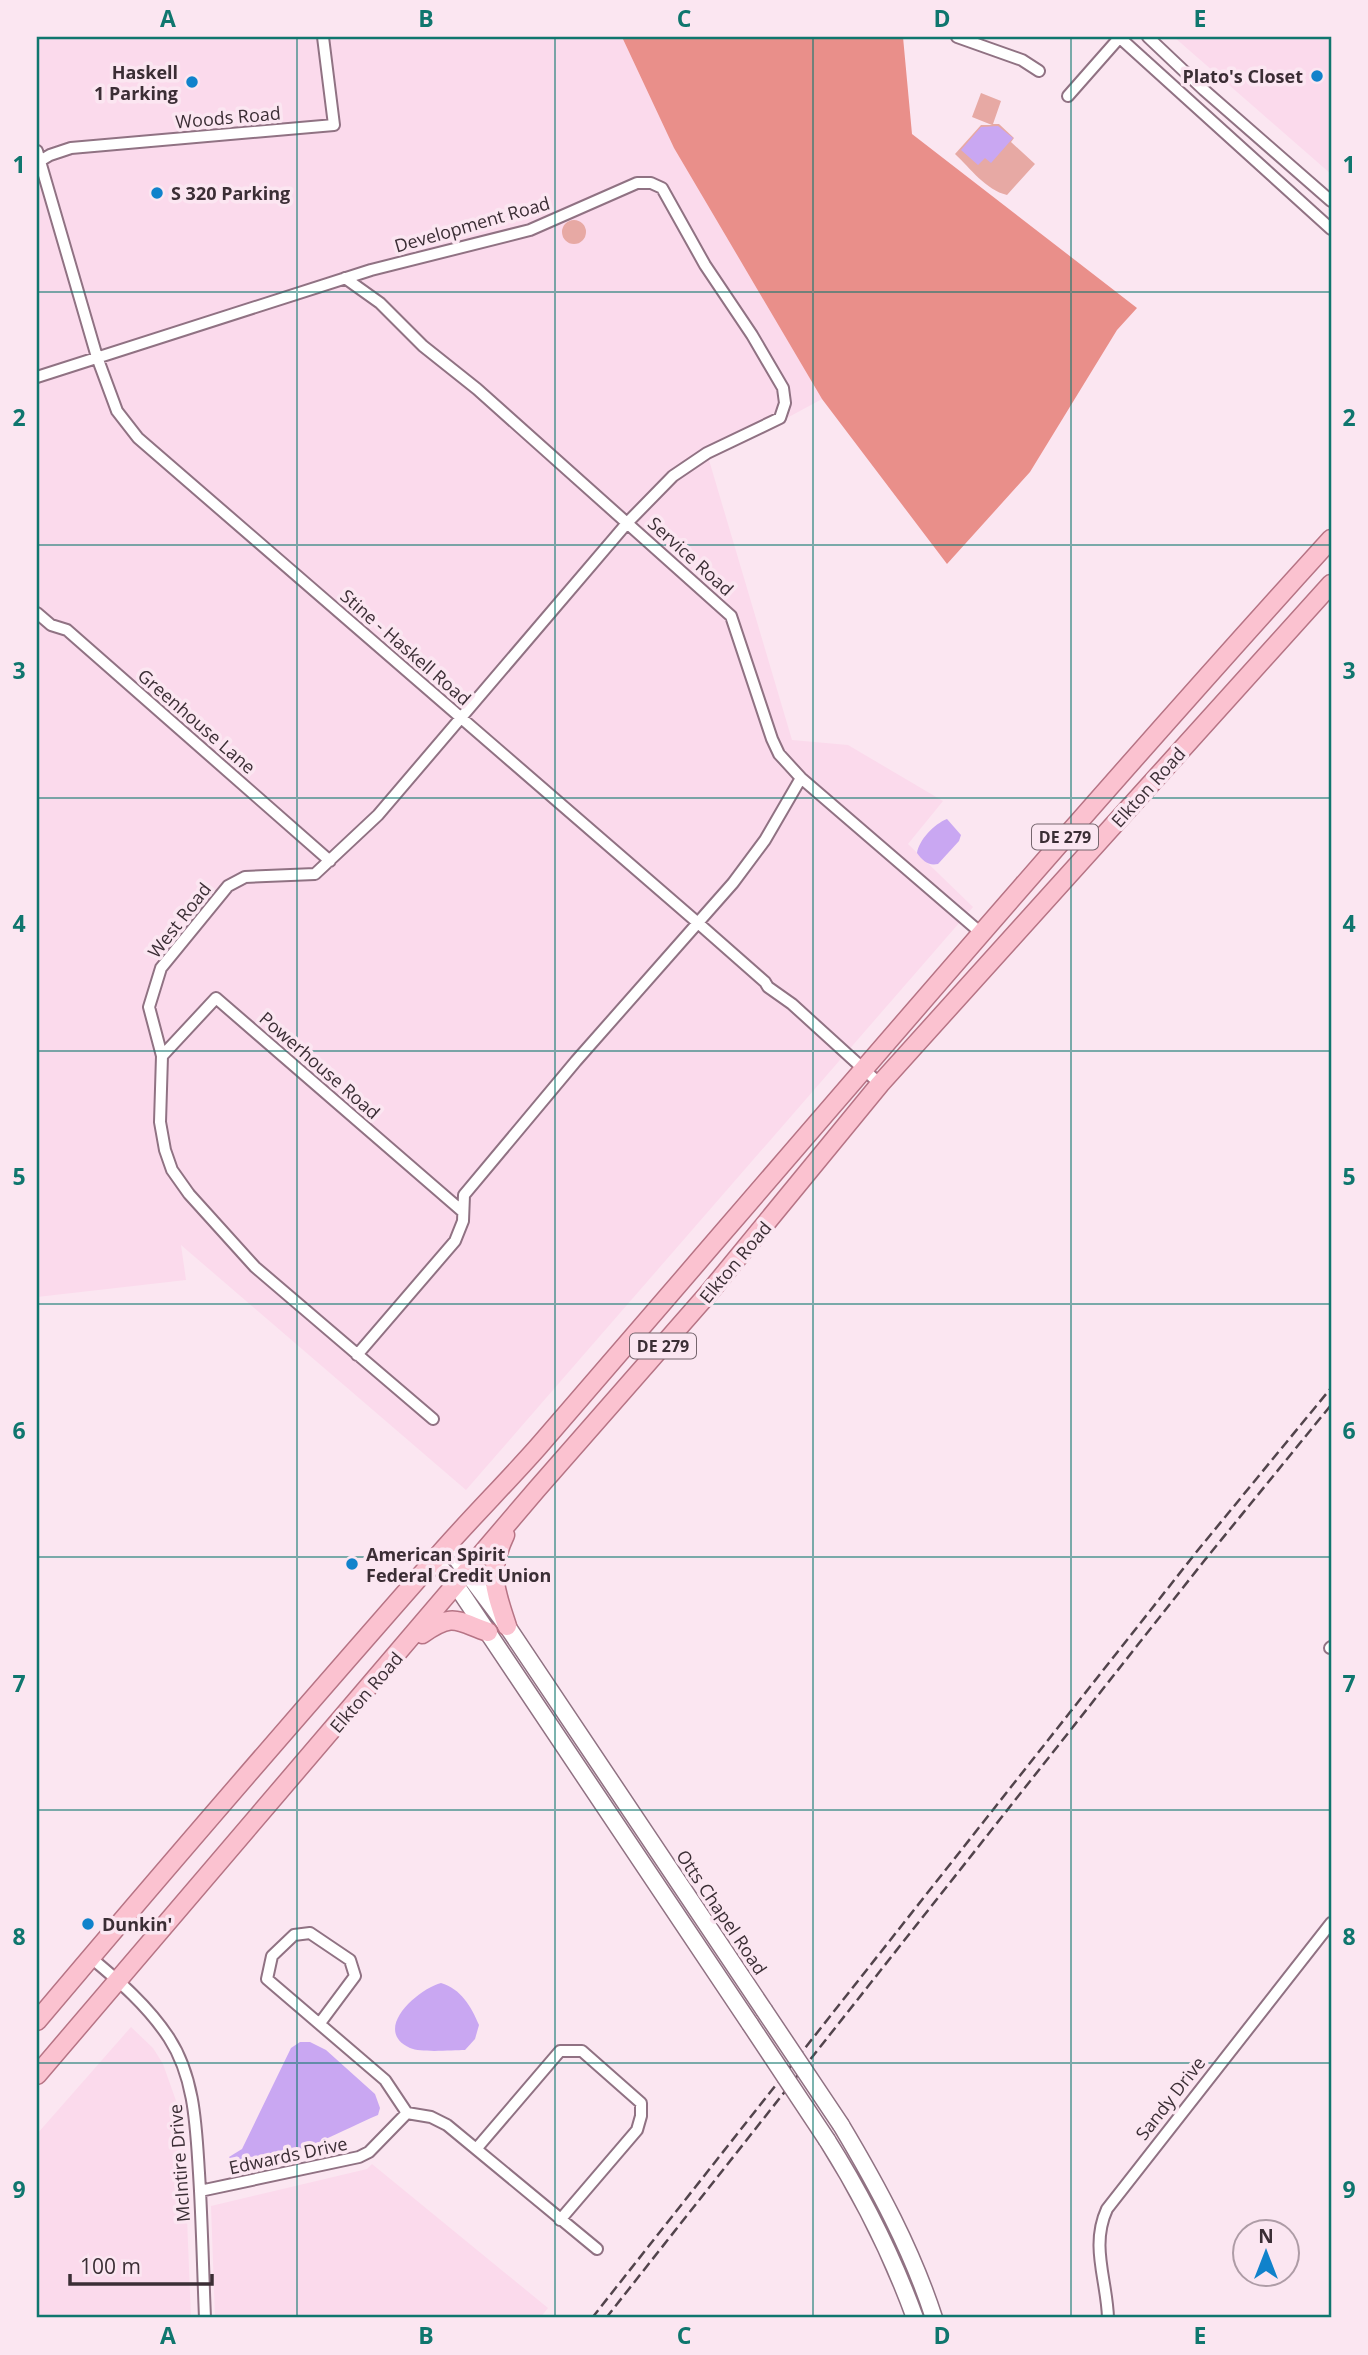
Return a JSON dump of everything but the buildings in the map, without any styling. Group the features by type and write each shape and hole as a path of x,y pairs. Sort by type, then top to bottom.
{"main road":[{"name":"Elkton Road","path":"37,2021 434,1560 532,1453 981,933 1197,686 1331,539"},
{"name":"Elkton Road","path":"37,2074 708,1295 880,1084 1331,584"},
{"path":"507,1626 496,1592 493,1572 498,1550 512,1520"},
{"name":"Otts Chapel Road","path":"447,1546 488,1632 827,2140 873,2218 915,2318"},
{"name":"Otts Chapel Road","path":"434,1560 462,1579 507,1626 841,2125 897,2226 934,2318"},
{"path":"405,1646 436,1624 448,1620 466,1623 488,1632"}],"street":[{"name":"Woods Road","path":"38,156 71,148 334,125 323,37"},
{"path":"957,37 1023,60 1039,71"},
{"path":"1068,96 1119,37 1331,229"},
{"path":"1148,37 1331,201"},
{"name":"Stine - Haskell Road","path":"38,156 97,357 117,411 138,438 698,923 768,987 792,1004 880,1084"},
{"name":"Development Road","path":"97,357 345,278 530,230 638,183 651,183 662,188 705,265 752,335 783,388 785,403 780,418 707,453 673,476 628,522"},
{"name":"Service Road","path":"345,278 380,303 423,346 477,389 731,616 779,754 802,778 981,933"},
{"path":"37,377 97,357"},
{"name":"West Road","path":"433,1419 255,1267 212,1222 178,1180 167,1159 160,1122 162,1056 149,1007 160,968 228,886 245,877 315,874 330,861 378,815 628,522"},
{"name":"Greenhouse Lane","path":"37,613 51,625 67,630 330,861"},
{"path":"357,1355 455,1241 463,1221 464,1195 576,1060 733,883 765,840 802,778"},
{"name":"Powerhouse Road","path":"162,1056 216,998 462,1211"},
{"name":"Sandy Drive","path":"1108,2318 1099,2242 1102,2219 1107,2209 1331,1923"},
{"path":"320,2023 355,1976 353,1966 350,1960 310,1933 294,1935 272,1956 267,1979 385,2080 407,2113 431,2117 447,2125 597,2249"},
{"name":"McIntire Drive","path":"90,1957 137,1998 170,2039 188,2078 197,2134 205,2318"},
{"path":"477,2148 560,2051 582,2050 624,2086 641,2103 642,2116 637,2130 560,2220"},
{"name":"Edwards Drive","path":"200,2191 359,2157 369,2152 407,2113"}],"shaded area":[{"path":"37,37 622,37 674,148 822,399 709,460 792,740 848,745 943,801 908,844 973,907 466,1490 181,1245 186,1280 37,1297"},
{"path":"622,37 903,37 912,134 1137,308 1117,330 1030,472 947,564 822,399 674,148"},
{"path":"1174,37 1331,37 1331,174"},
{"path":"981,93 1001,101 993,124 999,124 1014,138 1011,142 1035,164 1007,195 985,184 955,154 981,125 992,125 972,117"},
{"path":"998,126 1013,138 991,163 985,158 978,165 961,150 981,127"},
{"path":"574,220 582,224 586,232 582,240 574,244 566,240 562,232 566,224"},
{"path":"947,819 961,835 959,841 938,864 929,864 917,853 918,848 928,833"},
{"path":"441,1983 454,1989 469,2005 479,2025 475,2039 465,2050 429,2051 410,2048 399,2040 395,2031 397,2021 411,2001"},
{"path":"131,2027 153,2048 163,2064 180,2112 184,2143 191,2318 37,2318 37,2134"},
{"path":"300,2042 310,2042 326,2050 375,2094 380,2108 378,2115 287,2155 250,2165 235,2165 229,2157 242,2149 291,2048"},
{"path":"372,2164 548,2308 540,2318 215,2318 211,2206 367,2169"}],"railway":[{"path":"592,2318 1198,1550 1331,1388"},
{"path":"606,2318 1204,1561 1331,1405"}],"place":[{"name":"Plato's Closet","path":"1317,76"},
{"name":"Haskell 1 Parking","path":"192,82"},
{"name":"S 320 Parking","path":"157,193"},
{"name":"American Spirit Federal Credit Union","path":"352,1564"},
{"name":"Dunkin'","path":"88,1924"}]}
